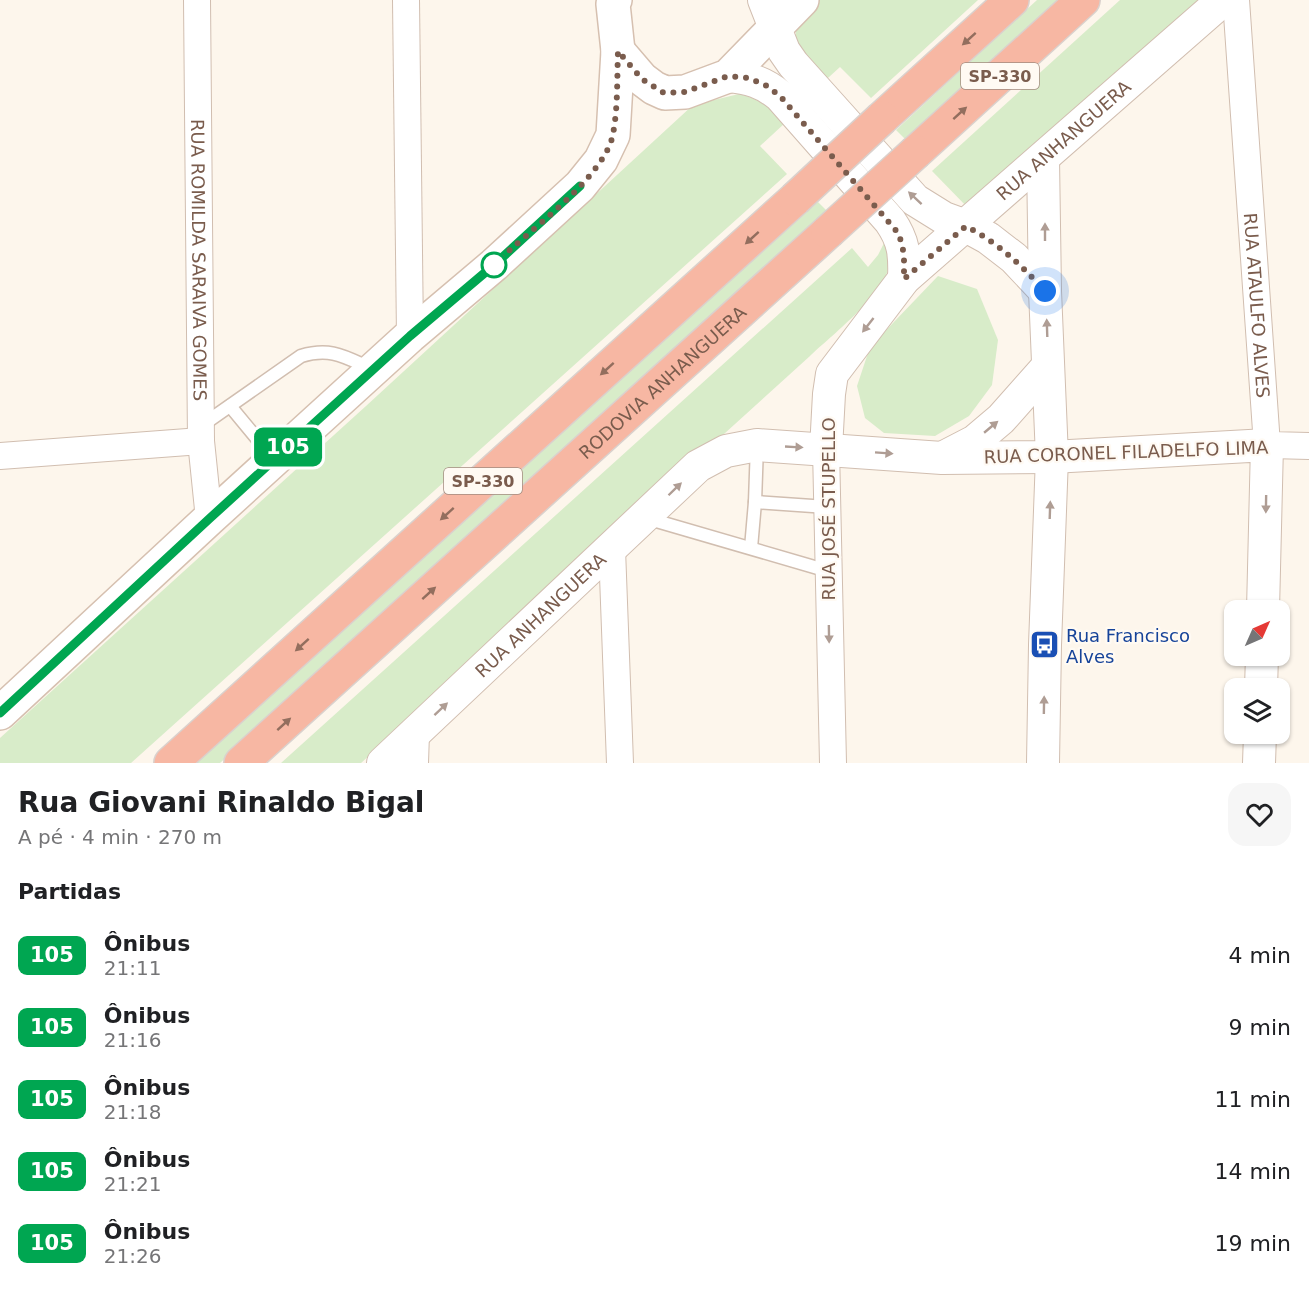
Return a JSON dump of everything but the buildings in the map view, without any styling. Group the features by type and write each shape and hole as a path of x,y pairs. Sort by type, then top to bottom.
{"highway":[{"name":"SP-330","path":"171,763 1012,0"},
{"name":"RODOVIA ANHANGUERA","path":"241,763 1083,0"}],"main road":[{"path":"618,51 642,79 664,93 685,92 728,76 769,14 802,0"},
{"path":"0,713 274,459 580,186 601,160 613,135 618,51 614,1"}],"street":[{"name":"RUA ROMILDA SARAIVA GOMES","path":"197,0 201,434 209,519"},
{"path":"406,0 410,336"},
{"name":"RUA ANHANGUERA","path":"904,279 1223,0"},
{"name":"RUA ATAULFO ALVES","path":"1236,0 1267,445 1263,600"},
{"path":"769,14 784,51 793,64 915,200 944,218 966,226 988,238 1014,258 1045,291"},
{"path":"728,76 749,78 767,86 780,96 890,221 899,234 904,254 904,279"},
{"path":"1043,159 1045,291 1052,457 1044,645 1043,763"},
{"name":"RUA JOSÉ STUPELLO","path":"833,763 826,449 829,394 832,374 904,279"},
{"name":"RUA CORONEL FILADELFO LIMA","path":"942,458 975,441 1001,419 1048,366"},
{"path":"0,456 201,434"},
{"name":"RUA CORONEL FILADELFO LIMA","path":"698,466 726,451 757,446 942,458 1052,457 1267,445 1309,446"},
{"name":"RUA ANHANGUERA","path":"383,763 415,748 612,549 698,466"},
{"path":"612,549 620,763"},
{"path":"1259,763 1260,744"}],"lane":[{"path":"201,434 230,406 301,356 318,351 336,353 373,370"},
{"path":"230,406 274,459"},
{"path":"751,548 757,446"},
{"path":"755,501 827,507"},
{"path":"645,517 828,571"}],"green space":[{"path":"810,0 978,0 871,98 840,67 818,87 796,42 796,25"},
{"path":"1037,0 1058,0 905,139 896,130"},
{"path":"1120,0 1200,0 970,210 932,171"},
{"path":"739,94 765,105 785,123 760,146 787,174 131,763 0,763 0,738 693,105"},
{"path":"818,202 829,213 220,763 192,763"},
{"path":"885,241 889,262 884,279 877,291 855,315 361,763 281,763 852,248 868,267 878,255"},
{"path":"938,276 977,289 998,340 992,385 969,416 935,436 884,433 865,418 857,386 870,347"}],"bus line":[{"name":"105","path":"0,713 410,336 494,265 580,186"}],"place":[{"name":"Rua Francisco Alves","path":"1045,645"}],"route":[{"path":"494,265 580,186 601,160 613,135 618,51 642,79 664,93 685,92 728,76 749,78 767,86 780,96 899,234 904,254 904,279 966,226 988,238 1014,258 1045,291"}]}
